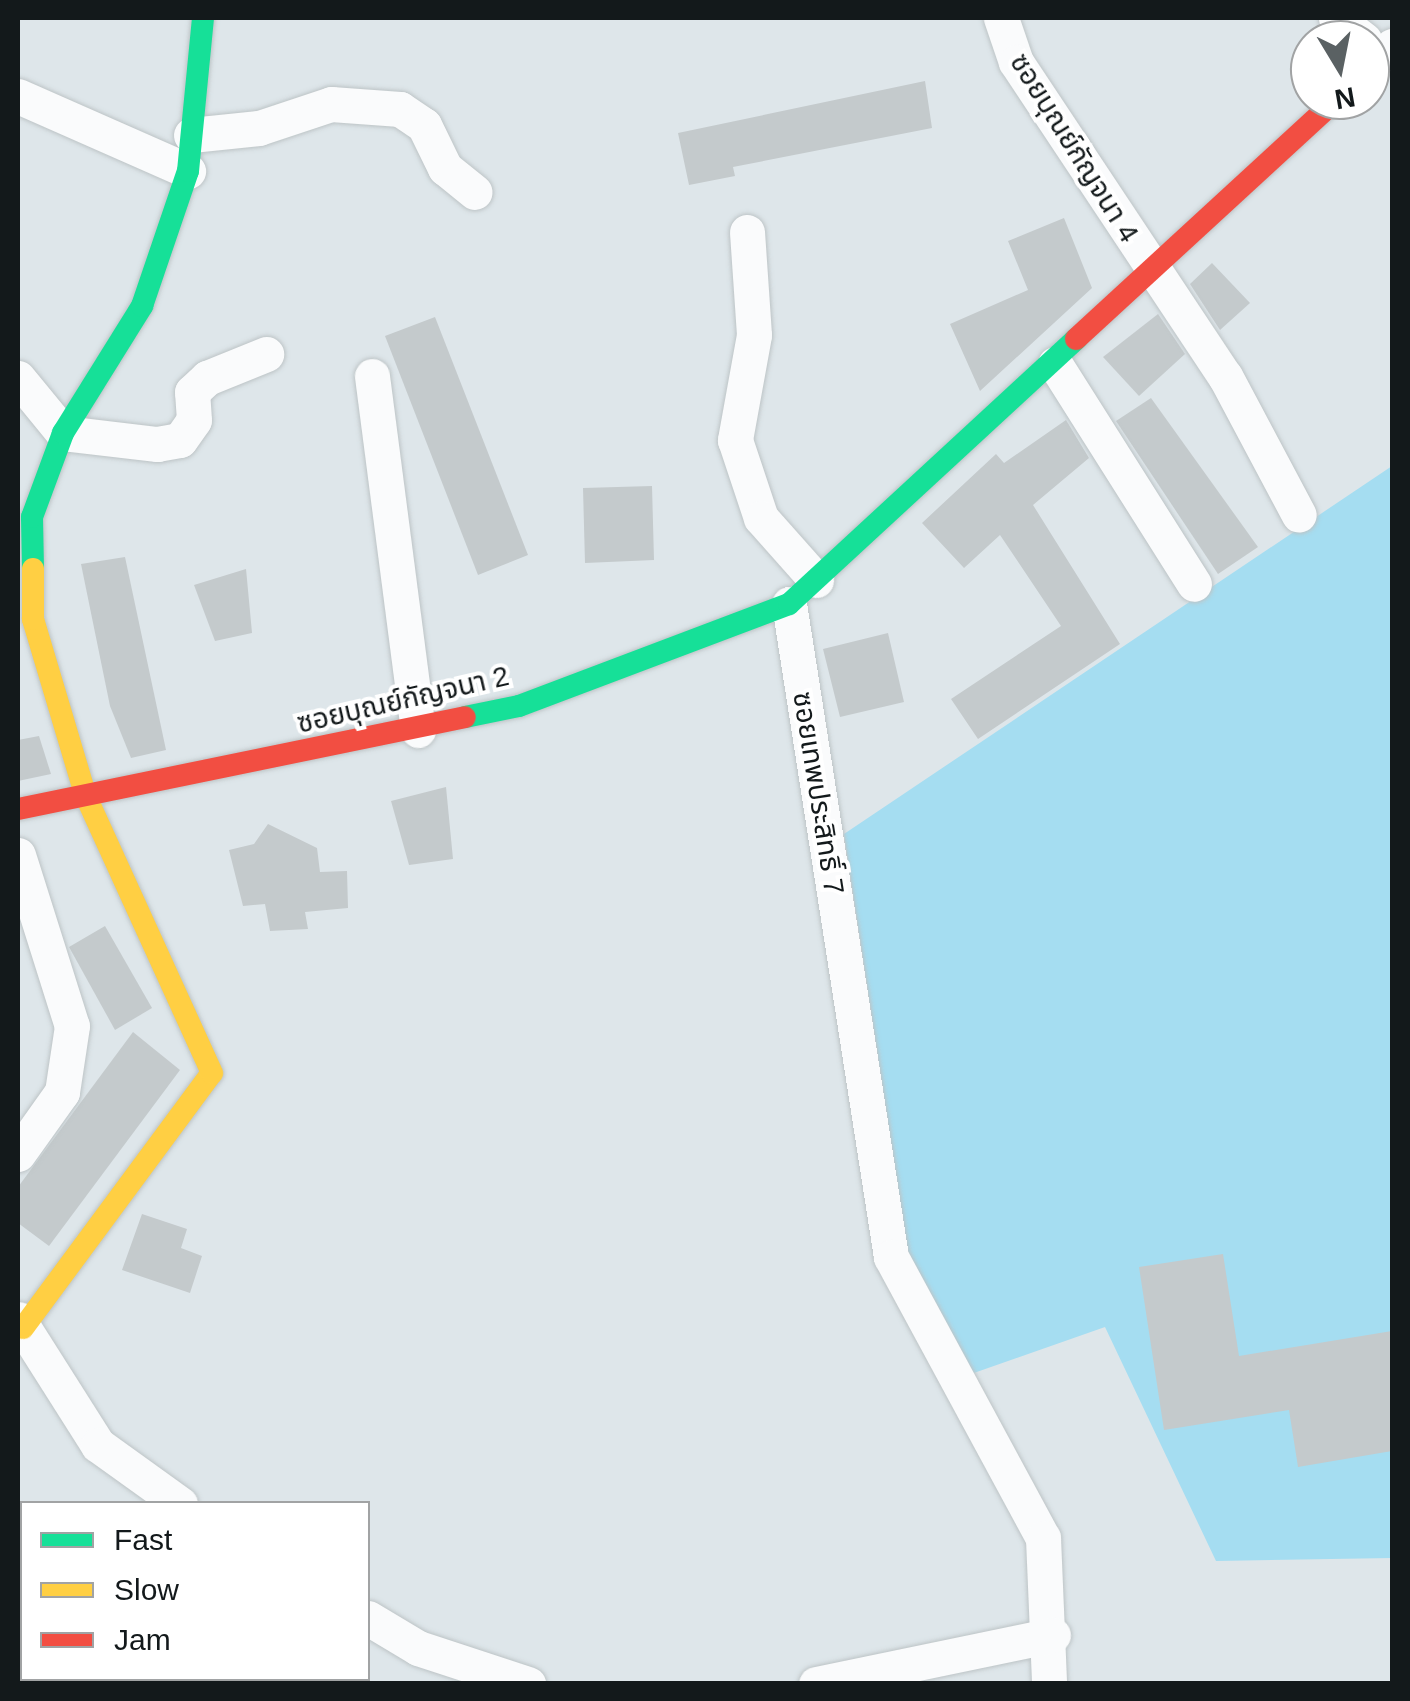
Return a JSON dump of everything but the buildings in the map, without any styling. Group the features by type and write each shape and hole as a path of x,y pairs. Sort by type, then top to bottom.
{"street":[{"path":"176,1501 98,1446 20,1323 212,1073 86,797 25,616 32,517 63,434 142,306 188,171 204,18"},
{"name":"ซอยบุณย์กัญจนา 4","path":"1001,18 1016,62 1264,440 1299,515"},
{"path":"18,96 188,171"},
{"path":"191,135 274,125 332,104 400,109 424,125 444,168 475,192"},
{"path":"789,604 1154,276 1315,120"},
{"path":"746,232 754,335 735,440 761,518 816,580"},
{"path":"18,378 63,434 180,440 194,420 192,392 266,354"},
{"path":"1056,364 1194,584"},
{"path":"372,376 418,730"},
{"name":"ซอยบุณย์กัญจนา 2","path":"18,809 418,730 518,706 789,604"},
{"name":"ซอยเทพประสิทธิ์ 7","path":"789,604 891,1258 1043,1538 1053,1635 1050,1684"},
{"path":"18,855 72,1026 62,1092 18,1154"},
{"path":"370,1619 418,1648 528,1684"},
{"path":"816,1684 1053,1635"}],"shaded area":[{"path":"1392,466 1392,1558 1216,1561 1105,1327 971,1374 908,1254 844,834"}],"traffic: fast":[{"path":"33,569 32,517 63,433 142,306 188,171 203,18"},
{"path":"465,717 519,706 789,604 1076,339"}],"traffic: slow":[{"path":"23,1328 212,1073 86,797 33,619 33,569"}],"traffic: jam":[{"path":"1076,339 1314,120"},
{"path":"18,809 465,717"}]}
